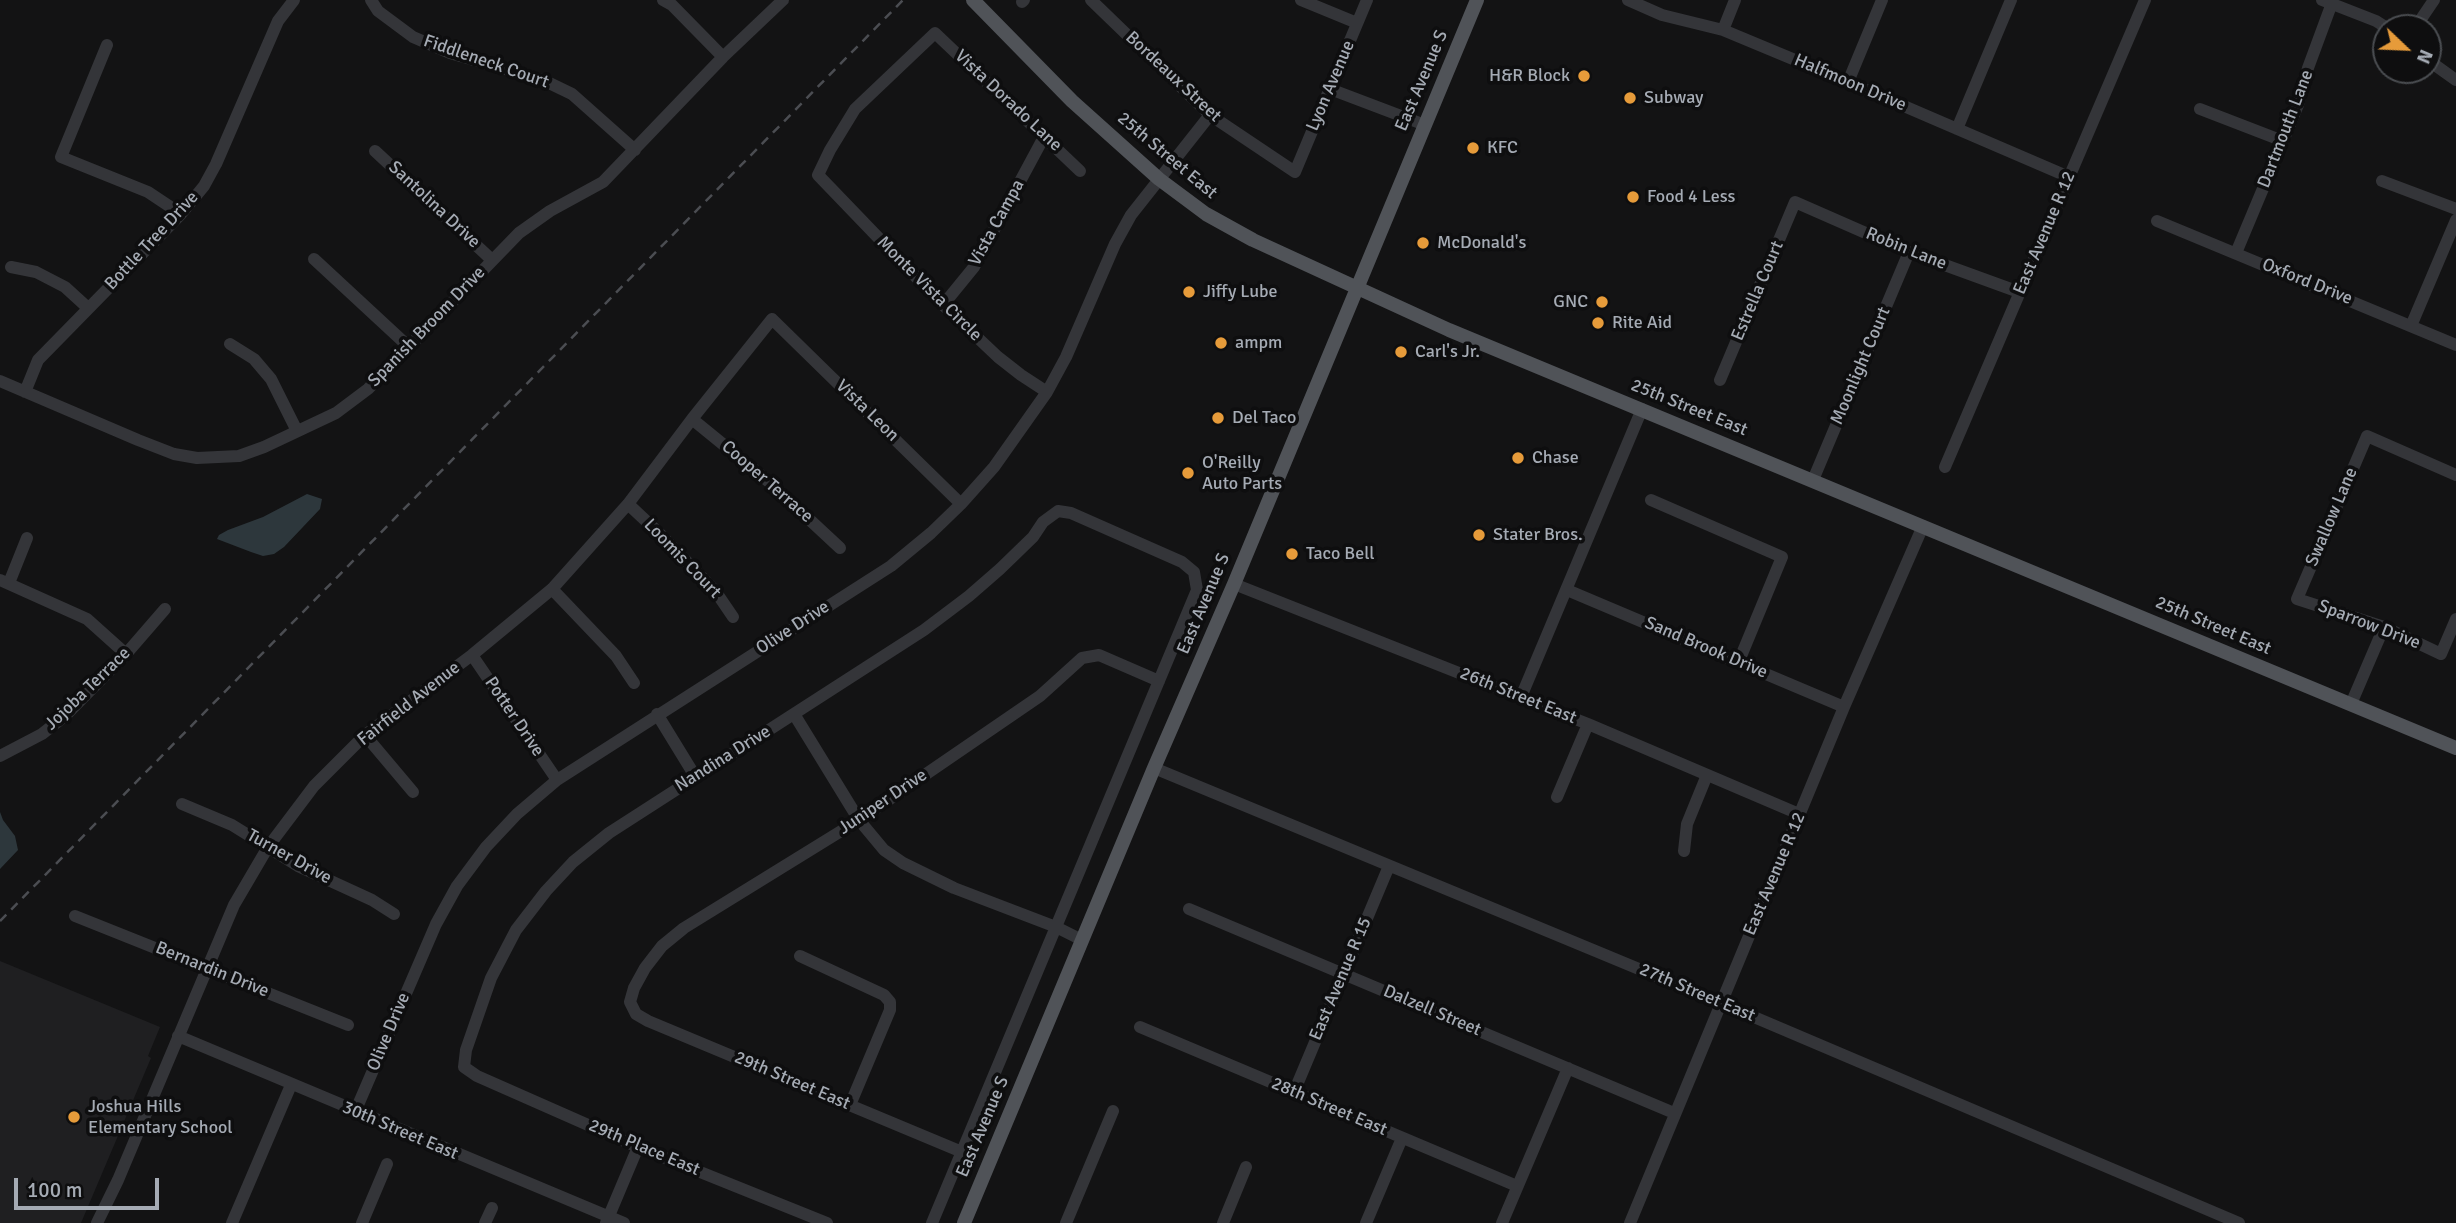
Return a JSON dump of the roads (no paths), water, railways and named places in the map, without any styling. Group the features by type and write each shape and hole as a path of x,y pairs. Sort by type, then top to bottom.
{"main road":[{"name":"25th Street East","path":"973,0 1072,101 1158,179 1206,214 1252,240 1449,330 2456,748"},
{"name":"East Avenue S","path":"964,1223 1477,0"}],"street":[{"name":"Fiddleneck Court","path":"371,0 379,11 413,37 450,53 543,80 572,94 635,150"},
{"path":"663,0 672,5 723,57"},
{"name":"Spanish Broom Drive","path":"0,381 138,440 174,454 197,458 239,456 336,413 368,389 519,233 550,211 603,181 723,57 783,0"},
{"name":"Bordeaux Street","path":"1091,0 1210,115 1295,172"},
{"path":"1301,0 1357,23"},
{"name":"Lyon Avenue","path":"1295,172 1367,0"},
{"name":"Halfmoon Drive","path":"1628,0 1662,15 1723,30 2069,177"},
{"path":"1723,30 1735,0"},
{"path":"1849,82 1882,0"},
{"path":"1957,129 2011,0"},
{"name":"East Avenue R 12","path":"1945,467 2145,0"},
{"name":"Bottle Tree Drive","path":"25,392 38,360 181,215 204,186 278,21 292,1"},
{"path":"2327,1 2372,19"},
{"name":"Dartmouth Lane","path":"2236,253 2298,105 2327,1"},
{"name":"Vista Dorado Lane","path":"818,175 855,109 935,33 1080,170"},
{"path":"107,45 61,156 148,192 181,215"},
{"path":"1330,89 1425,125"},
{"path":"2200,109 2283,141"},
{"name":"Olive Drive","path":"355,1112 436,923 457,886 486,847 557,780 891,566 931,533 961,503 994,467 1047,392 1066,358 1115,244 1131,215 1210,115"},
{"name":"Vista Campa","path":"943,305 974,267 1045,135"},
{"name":"Santolina Drive","path":"375,151 492,260"},
{"name":"Monte Vista Circle","path":"818,175 943,305 998,356 1047,392"},
{"path":"2382,181 2456,209"},
{"name":"Robin Lane","path":"1795,202 1909,252 2020,292"},
{"name":"Estrella Court","path":"1720,380 1795,202"},
{"name":"Oxford Drive","path":"2157,220 2456,345"},
{"path":"2411,326 2456,220"},
{"name":"Moonlight Court","path":"1813,480 1909,252"},
{"path":"314,259 409,347"},
{"path":"11,267 36,272 65,287 88,308"},
{"name":"Fairfield Avenue","path":"97,1223 234,905 268,848 314,786 365,735 472,655 552,589 628,505 772,319"},
{"name":"Vista Leon","path":"772,319 961,503"},
{"path":"230,344 254,359 271,379 297,430"},
{"path":"1521,697 1642,409"},
{"name":"Cooper Terrace","path":"692,419 768,481 841,548"},
{"name":"Swallow Lane","path":"2297,599 2367,436 2456,475"},
{"path":"1651,500 1782,557 1739,661"},
{"name":"Loomis Court","path":"628,505 716,592 733,617"},
{"name":"Nandina Drive","path":"464,1067 466,1050 491,978 516,930 573,862 609,833 695,776 924,630 969,596 1058,511 1071,513 1182,562 1194,572"},
{"name":"East Avenue R 12","path":"1630,1223 1799,814 1923,526"},
{"path":"27,538 4,581 87,619 126,654"},
{"name":"East Avenue S","path":"932,1223 1197,590 1194,572"},
{"name":"26th Street East","path":"1234,584 1588,724 1799,814"},
{"path":"552,589 616,656 634,682"},
{"name":"Sand Brook Drive","path":"1567,590 1844,707"},
{"name":"Sparrow Drive","path":"2297,599 2384,627 2441,654 2456,619"},
{"name":"Jojoba Terrace","path":"0,756 42,734 58,721 126,654 165,609"},
{"path":"2351,704 2384,627"},
{"name":"Potter Drive","path":"472,655 557,780"},
{"name":"Juniper Drive","path":"630,1002 645,968 662,946 684,928 859,820 1040,696 1082,658 1099,655 1159,681"},
{"path":"794,714 859,820 884,850 903,863 954,888 1056,927 1082,940"},
{"path":"657,715 695,776"},
{"path":"1557,797 1588,724"},
{"path":"365,735 414,792"},
{"name":"27th Street East","path":"1154,768 1721,1003 2239,1223"},
{"path":"1684,851 1687,824 1707,775"},
{"name":"Turner Drive","path":"182,804 232,825 298,866 372,900 394,914"},
{"name":"East Avenue R 15","path":"1294,1092 1389,866"},
{"name":"Dalzell Street","path":"1189,909 1674,1113"},
{"name":"Bernardin Drive","path":"75,916 348,1026"},
{"path":"800,956 884,995 890,1002 890,1010 850,1105"},
{"name":"29th Street East","path":"630,1002 636,1014 648,1021 962,1152"},
{"name":"28th Street East","path":"1140,1027 1517,1186"},
{"name":"30th Street East","path":"177,1036 608,1220 624,1223"},
{"name":"29th Place East","path":"464,1067 477,1076 638,1147 827,1223"},
{"path":"1502,1223 1568,1068"},
{"path":"232,1223 292,1085"},
{"path":"1066,1223 1113,1111"},
{"path":"1366,1223 1402,1138"},
{"path":"608,1220 638,1147"},
{"path":"362,1223 387,1164"},
{"path":"1223,1223 1246,1167"},
{"path":"485,1223 492,1208"}],"railway":[{"path":"0,921 903,0"}],"place":[{"name":"H&R Block","path":"1584,76"},
{"name":"Subway","path":"1630,98"},
{"name":"KFC","path":"1473,148"},
{"name":"Food 4 Less","path":"1633,197"},
{"name":"McDonald's","path":"1423,243"},
{"name":"Jiffy Lube","path":"1189,292"},
{"name":"GNC","path":"1602,302"},
{"name":"Rite Aid","path":"1598,323"},
{"name":"ampm","path":"1221,343"},
{"name":"Carl's Jr.","path":"1401,352"},
{"name":"Del Taco","path":"1218,418"},
{"name":"Chase","path":"1518,458"},
{"name":"O'Reilly Auto Parts","path":"1188,473"},
{"name":"Stater Bros.","path":"1479,535"},
{"name":"Taco Bell","path":"1292,554"},
{"name":"Joshua Hills Elementary School","path":"74,1117"}]}
